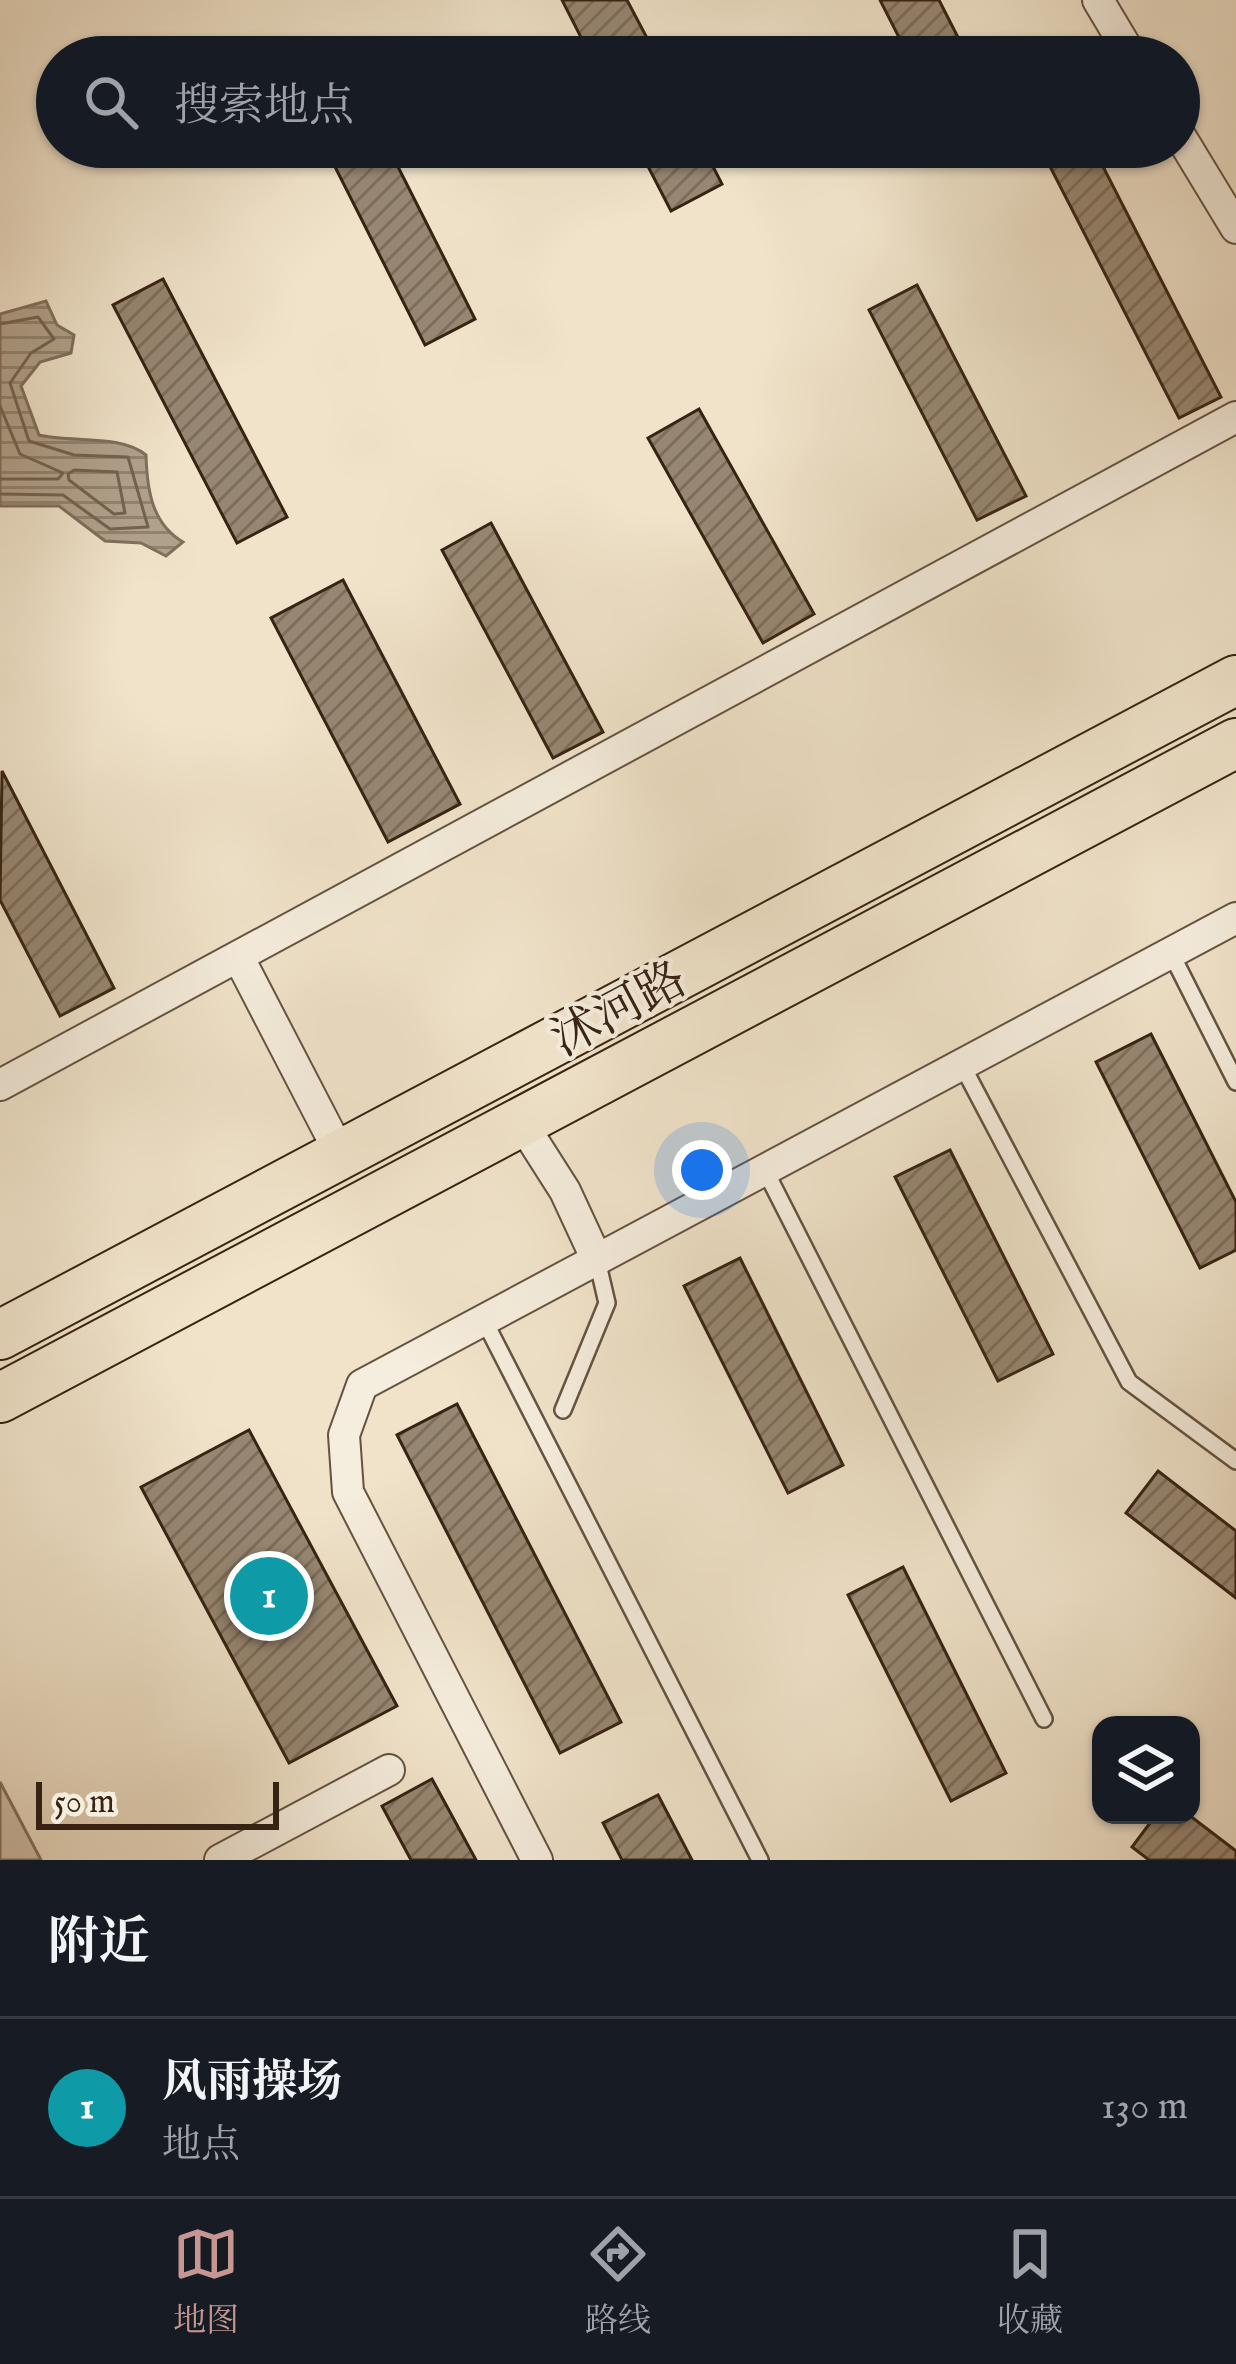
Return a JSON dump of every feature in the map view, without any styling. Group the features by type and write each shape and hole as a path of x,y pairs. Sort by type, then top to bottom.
{"main road":[{"name":"沭河路","path":"0,1335 1236,680"},
{"name":"沭河路","path":"0,1398 523,1125 1236,742"}],"street":[{"path":"1098,0 1119,36"},
{"path":"1200,168 1236,228"},
{"path":"0,1085 240,960 1236,417"},
{"path":"536,1860 347,1492 344,1435 362,1385 1236,918"},
{"path":"240,960 342,1157"},
{"path":"523,1125 565,1191 597,1260"},
{"path":"220,1860 389,1770"}],"lane":[{"path":"1172,953 1236,1082"},
{"path":"962,1065 1129,1382 1236,1460"},
{"path":"765,1170 1044,1719"},
{"path":"563,1410 607,1303 597,1260"},
{"path":"484,1320 760,1860"}],"shaded area":[{"path":"0,1782 41,1860 0,1860"}],"water":[{"path":"46,301 57,325 74,335 71,353 40,362 21,386 39,435 123,444 146,455 153,505 164,526 183,542 166,556 141,543 105,541 59,506 0,506 0,314"}],"building":[{"path":"562,0 627,0 646,36 580,36"},
{"path":"880,0 939,0 957,36 898,36"},
{"path":"336,168 399,168 475,319 425,345"},
{"path":"649,168 714,168 722,184 671,211"},
{"path":"1051,168 1104,168 1221,397 1179,418"},
{"path":"163,279 287,517 237,543 113,305"},
{"path":"917,285 1026,496 977,520 869,310"},
{"path":"699,409 814,614 763,643 648,438"},
{"path":"491,523 603,732 553,758 442,550"},
{"path":"343,580 460,804 388,842 271,618"},
{"path":"2,771 114,988 60,1016 0,900"},
{"path":"1151,1034 1236,1202 1236,1250 1200,1268 1096,1062"},
{"path":"950,1150 1053,1354 998,1381 895,1177"},
{"path":"740,1258 843,1465 788,1493 684,1286"},
{"path":"457,1404 621,1722 560,1753 397,1435"},
{"path":"249,1430 397,1706 289,1763 141,1487"},
{"path":"1158,1471 1236,1531 1236,1598 1126,1513"},
{"path":"903,1567 1006,1773 951,1801 848,1595"},
{"path":"432,1779 476,1860 411,1860 382,1806"},
{"path":"658,1795 692,1860 622,1860 603,1823"},
{"path":"1200,1823 1236,1851 1236,1860 1149,1860 1132,1847 1149,1824"}],"place":[{"name":"风雨操场","path":"269,1596"}]}
